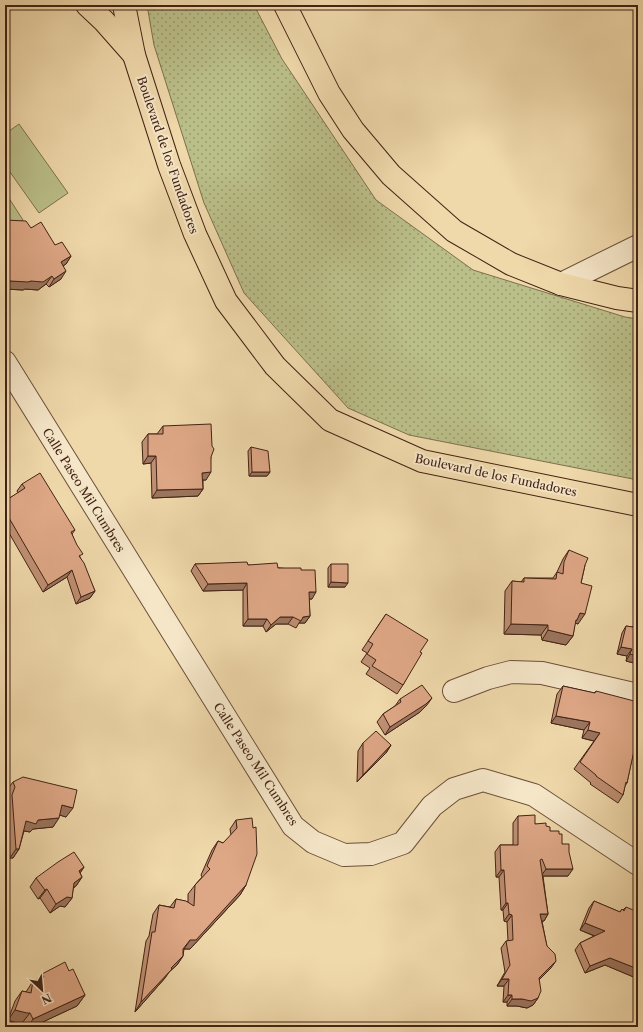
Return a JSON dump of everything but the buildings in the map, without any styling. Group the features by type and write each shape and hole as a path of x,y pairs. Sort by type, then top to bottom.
{"main road":[{"path":"86,5 104,21 134,55"},
{"name":"Boulevard de los Fundadores","path":"124,5 134,55 169,166 190,220 226,301 274,366 330,420 422,461 638,505"},
{"path":"285,5 329,93 353,130 391,175 454,231 512,264 561,284 617,298 638,301"}],"street":[{"path":"561,284 638,246"},
{"name":"Calle Paseo Mil Cumbres","path":"5,362 293,826 313,842 344,855 371,854 403,842 432,806 454,789 483,780 534,795 638,864"},
{"path":"454,691 488,678 511,672 542,673 638,695"}],"green space":[{"path":"147,5 254,5 282,59 376,200 473,270 625,317 638,319 638,480 409,435 348,408 244,293 204,203 154,45"},
{"path":"19,124 68,193 39,213 5,165 5,134"},
{"path":"5,192 23,220 5,231"}]}
